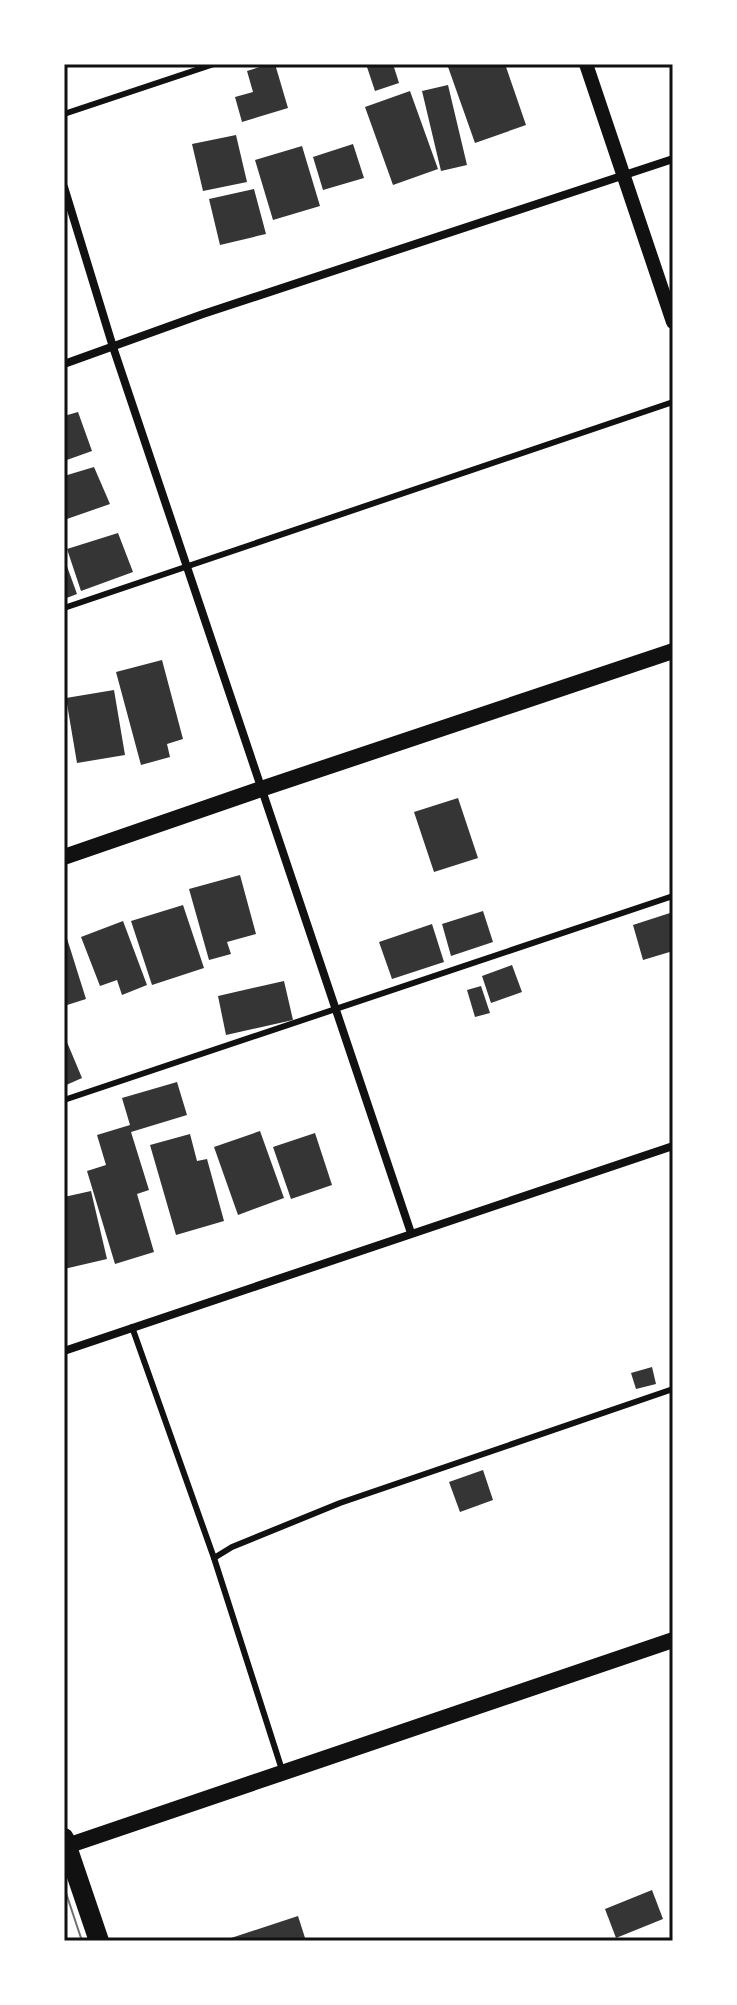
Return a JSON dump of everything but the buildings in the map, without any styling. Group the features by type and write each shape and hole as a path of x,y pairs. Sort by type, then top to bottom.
{"main road":[{"path":"64,857 673,651"},
{"path":"99,1941 65,1844 673,1640"}],"street":[{"path":"586,64 673,322"},
{"path":"64,364 203,314 673,159"},
{"path":"64,187 113,347 411,1233"},
{"path":"64,1351 673,1146"}],"lane":[{"path":"64,114 214,64"},
{"path":"64,608 673,402"},
{"path":"64,1100 673,896"},
{"path":"132,1327 214,1558 283,1773"},
{"path":"214,1558 232,1547 340,1503 673,1389"}],"tram line":[{"path":"64,1887 82,1941"}]}
